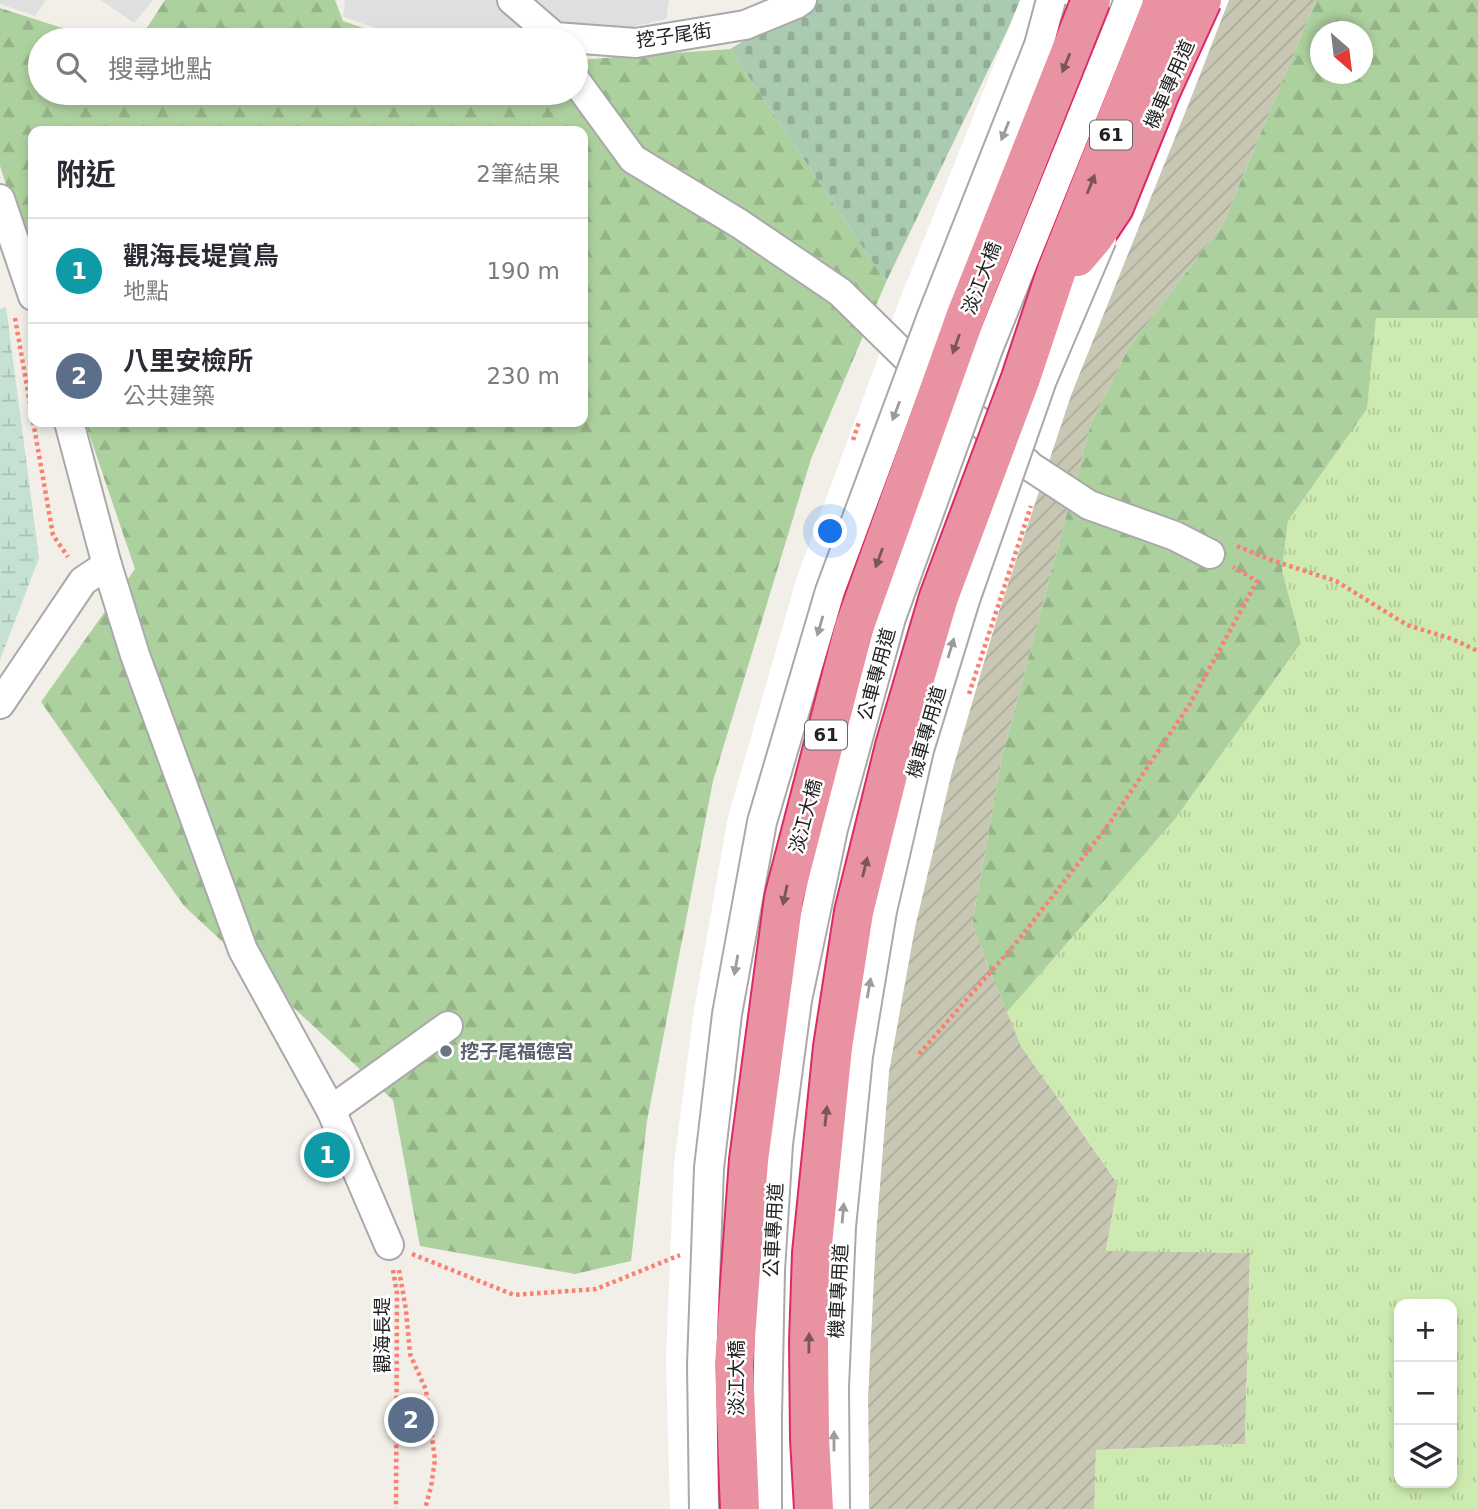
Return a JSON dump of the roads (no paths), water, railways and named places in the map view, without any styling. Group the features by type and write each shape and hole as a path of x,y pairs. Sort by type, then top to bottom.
{"highway":[{"name":"淡江大橋","path":"740,1509 734,1365 749,1160 783,898 854,628 967,315 1091,0"},
{"name":"61","path":"814,1509 809,1342 812,1253 833,1047 854,912 895,746 939,597 1021,378 1057,270 1164,0"},
{"path":"1057,270 1078,257 1114,207 1161,90 1205,0"}],"lane":[{"name":"挖子尾街","path":"512,0 544,28"},
{"name":"挖子尾街","path":"588,41 636,43 745,25 802,0"},
{"path":"704,1509 702,1365 709,1168 727,1014 762,822 830,591 927,328 1039,45 1051,0"},
{"name":"公車專用道","path":"767,1509 770,1270 778,1144 797,1000 833,830 900,592 988,349 1129,0"},
{"name":"機車專用道","path":"835,1509 834,1387 841,1227 858,1056 882,911 919,750 965,600 1042,380 1205,0"},
{"path":"588,97 633,159 740,224 840,292 948,398 1001,439 1031,467 1089,505 1175,536 1223,549"},
{"path":"0,199 28,281"},
{"path":"70,427 107,565 135,655 243,950 331,1110 393,1252"},
{"path":"0,704 83,581 107,565"},
{"path":"331,1110 448,1026"}],"place":[{"name":"挖子尾福德宮","path":"446,1051"},
{"name":"觀海長堤賞鳥","path":"327,1155"},
{"name":"八里安檢所","path":"411,1420"}]}
